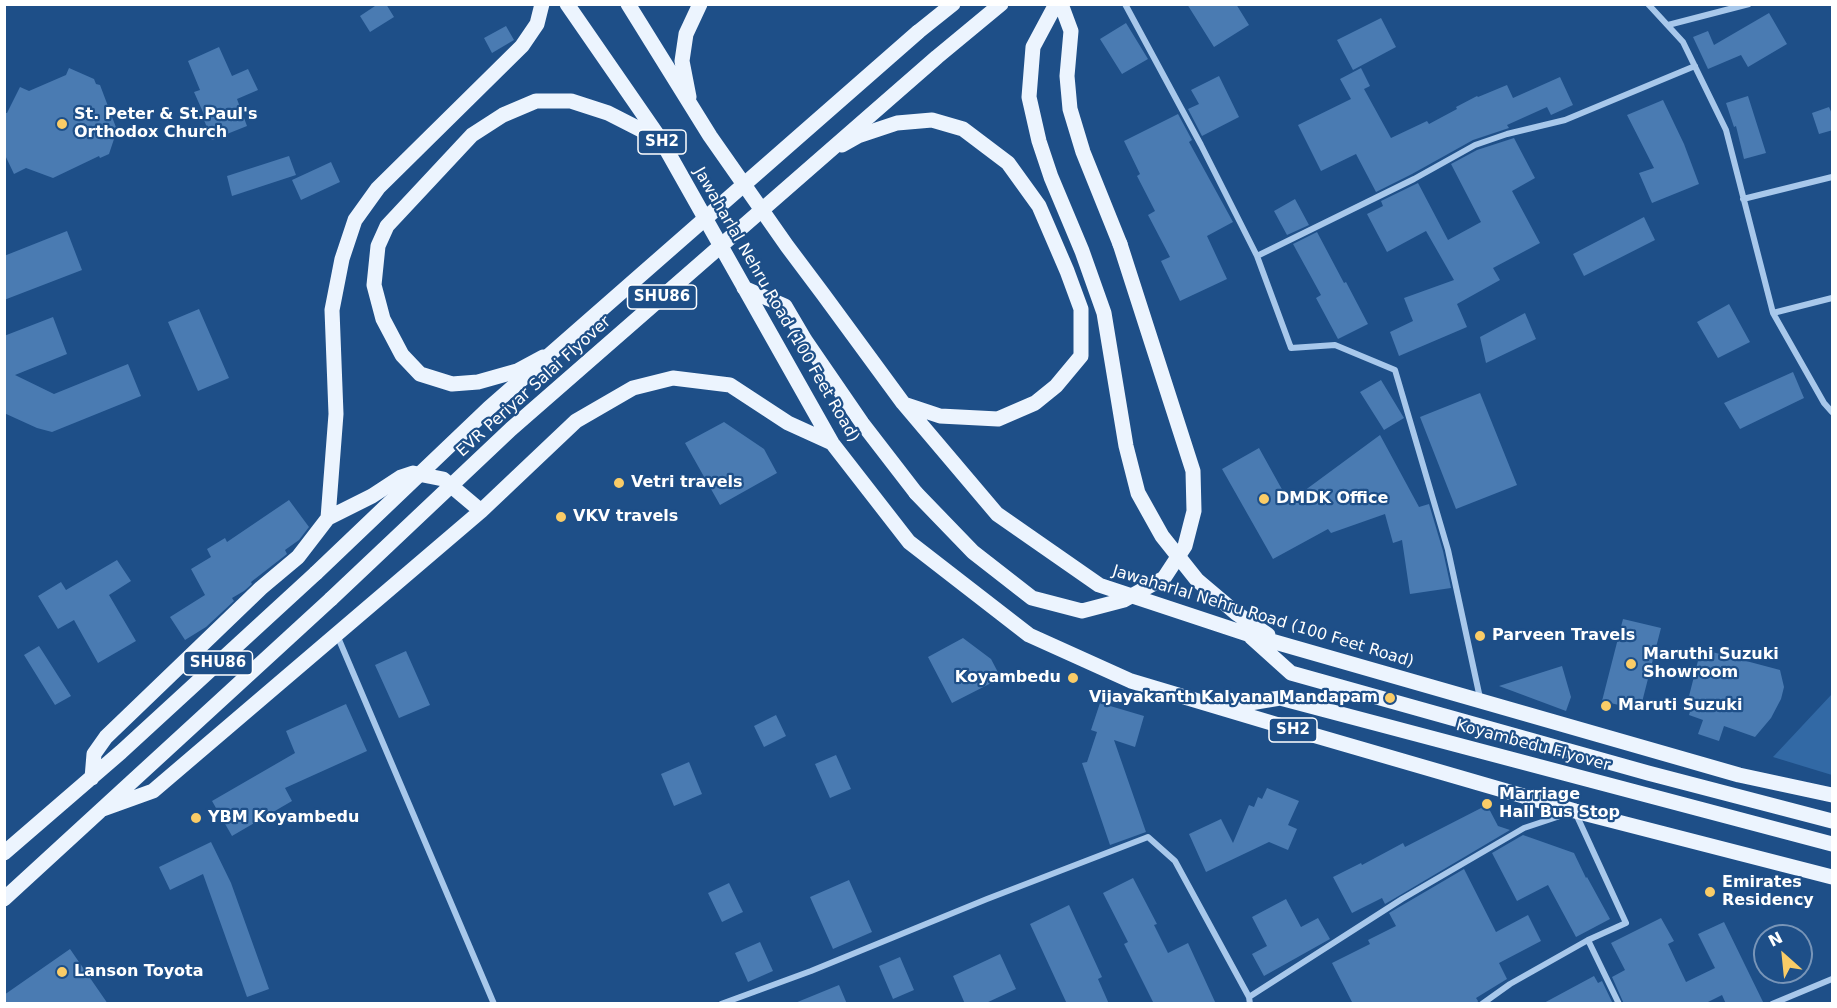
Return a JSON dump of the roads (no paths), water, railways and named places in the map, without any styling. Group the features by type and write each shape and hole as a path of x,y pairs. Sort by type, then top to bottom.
{"main road":[{"path":"328,518 336,414 332,310 342,259 355,220 378,188 522,46 537,24 542,4"},
{"name":"Jawaharlal Nehru Road (100 Feet Road)","path":"567,4 661,140 831,443 909,542 1029,635 1131,681 1575,811 1833,877"},
{"name":"Jawaharlal Nehru Road (100 Feet Road)","path":"628,4 691,106 787,246 903,403 997,514 1099,585 1247,634 1480,701 1739,775 1833,795"},
{"path":"691,106 682,61 686,34 700,4"},
{"path":"918,32 937,4"},
{"name":"EVR Periyar Salai Flyover","path":"92,778 315,573 489,408 918,32 953,4"},
{"name":"EVR Periyar Salai Flyover","path":"103,808 332,599 511,429 937,57 1001,4"},
{"path":"1056,4 1033,46 1029,97 1038,141 1104,313 1126,446 1138,493 1162,536 1197,580 1236,613 1277,642"},
{"path":"744,288 785,306 805,340 862,423 916,493 973,552 1032,598 1082,611 1124,600 1164,578 1185,546 1194,511 1192,471 1120,244 1083,152 1070,109 1067,76 1071,31 1061,4"},
{"path":"553,351 517,371 478,381 452,384 420,374 402,355 383,319 374,285 378,246 387,226 472,135 503,115 536,101 571,101 608,113 661,140"},
{"path":"829,152 858,136 897,123 932,120 963,129 1008,163 1039,206 1081,309 1081,356 1056,386 1035,403 998,419 940,416 903,403"},
{"path":"103,808 153,791 481,511 576,421 633,388 673,378 730,385 788,423 831,443"},
{"path":"92,778 94,754 106,737 261,588 298,557 328,518 372,496 401,477 413,473 443,479 481,511"},
{"name":"Koyambedu Flyover","path":"1247,634 1291,673 1647,773 1833,821"},
{"name":"Koyambedu Flyover","path":"1223,708 1280,698 1833,844"},
{"name":"SHU86","path":"4,853 92,778"},
{"name":"SHU86","path":"4,899 103,808"}],"street":[{"path":"1125,4 1201,145 1257,256 1291,348 1335,345 1395,370 1448,550 1480,701"},
{"path":"1648,4 1683,42 1726,130 1773,313 1824,403 1833,412"},
{"path":"1668,25 1749,4"},
{"path":"1257,256 1414,179 1475,145 1506,134 1565,120 1695,66"},
{"path":"1743,199 1833,177"},
{"path":"1773,313 1833,298"},
{"path":"337,634 494,1004"},
{"path":"721,1004 811,971 987,899 1148,837 1175,861 1250,1000 1401,899 1524,828 1575,811 1626,923 1588,940 1510,984 1482,1004"},
{"path":"1588,940 1619,1004"},
{"path":"1772,1004 1833,979"}],"place":[{"name":"St. Peter & St.Paul's Orthodox Church","path":"62,124"},
{"name":"Vetri travels","path":"619,483"},
{"name":"DMDK Office","path":"1264,499"},
{"name":"VKV travels","path":"561,517"},
{"name":"Parveen Travels","path":"1480,636"},
{"name":"Maruthi Suzuki Showroom","path":"1631,664"},
{"name":"Koyambedu","path":"1073,678"},
{"name":"Vijayakanth Kalyana Mandapam","path":"1390,698"},
{"name":"Maruti Suzuki","path":"1606,706"},
{"name":"Marriage Hall Bus Stop","path":"1487,804"},
{"name":"YBM Koyambedu","path":"196,818"},
{"name":"Emirates Residency","path":"1710,892"},
{"name":"Lanson Toyota","path":"62,972"}]}
